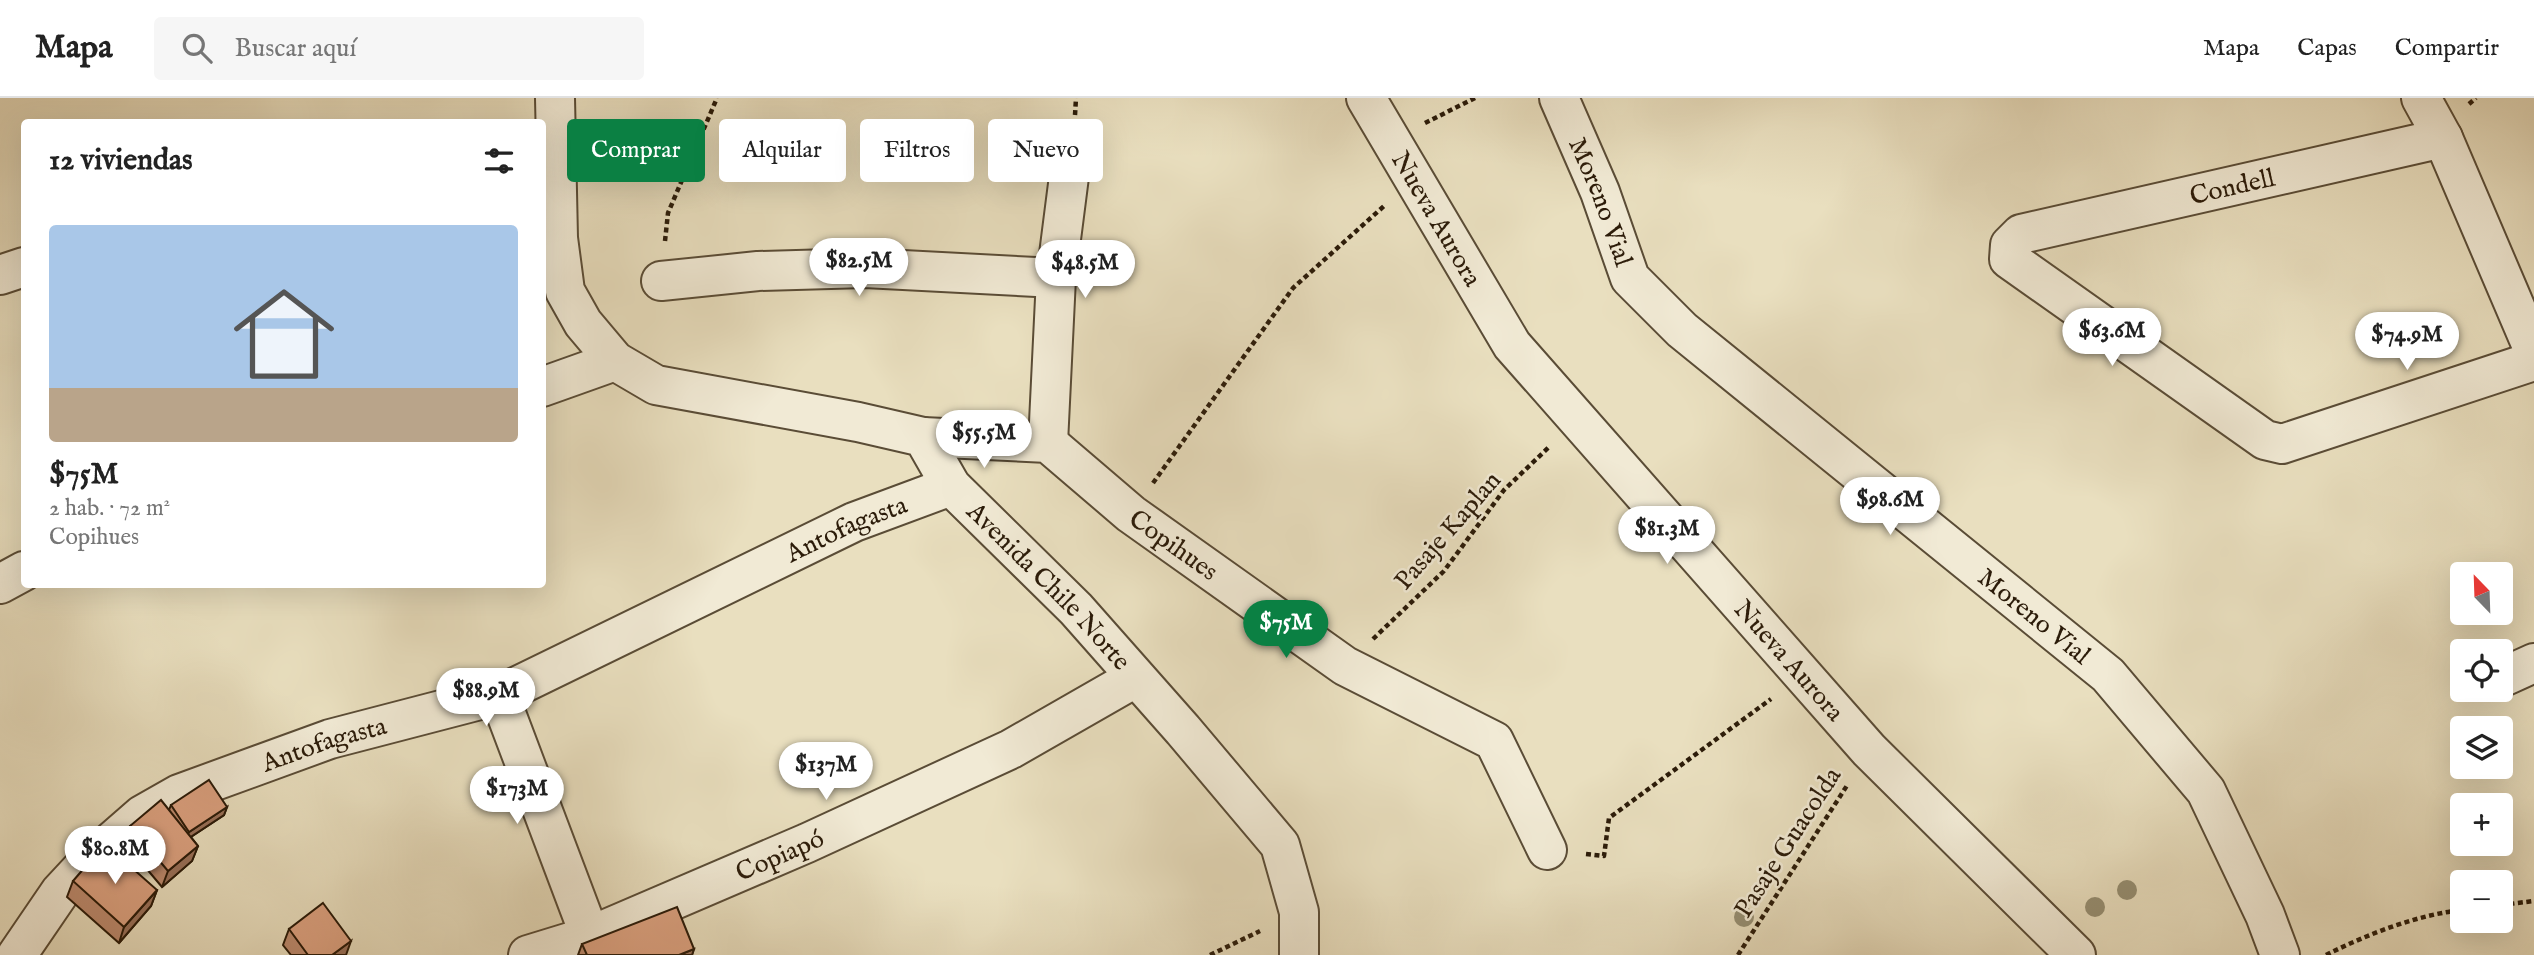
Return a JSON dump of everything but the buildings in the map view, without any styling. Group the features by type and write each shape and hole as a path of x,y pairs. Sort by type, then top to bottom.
{"street":[{"name":"Nueva Aurora","path":"1366,98 1512,345 1869,750 2076,955"},
{"name":"Moreno Vial","path":"1559,98 1600,192 1630,278 1682,330 2108,675 2206,791 2265,915 2280,955"},
{"path":"2421,98 2443,138 2534,351"},
{"path":"551,117 558,238 565,291 583,323 615,361 656,385 858,422 923,437 1048,443 1056,278 1068,182"},
{"name":"Condell","path":"2443,138 2021,234 2010,245 2009,259 2265,440 2282,444 2534,361"},
{"path":"0,275 21,268"},
{"path":"661,281 758,271 865,268 1056,278"},
{"path":"546,386 615,361"},
{"name":"Avenida Chile Norte","path":"923,437 951,486 1076,609 1184,730 1280,845 1299,912 1299,955"},
{"name":"Copihues","path":"1048,443 1131,514 1345,666 1494,741 1547,850"},
{"name":"Antofagasta","path":"17,955 60,892 87,863 142,815 179,794 330,739 499,695 854,522 951,486"},
{"path":"0,584 21,573"},
{"path":"2513,673 2534,663"},
{"name":"Copiapó","path":"528,955 590,936 807,843 1011,749 1135,678"},
{"path":"499,695 590,936"}],"path":[{"path":"661,281 668,213 717,98"},
{"path":"1389,141 1475,98"},
{"path":"1131,514 1293,288 1414,180"},
{"name":"Pasaje Kaplan","path":"1345,666 1444,571 1504,490 1577,420"},
{"path":"1547,850 1604,856 1609,818 1803,675"},
{"name":"Pasaje Guacolda","path":"1738,955 1869,750"},
{"path":"2513,904 2534,901"},
{"path":"1210,955 1299,912"},
{"path":"2326,955 2351,942 2450,912"}]}
